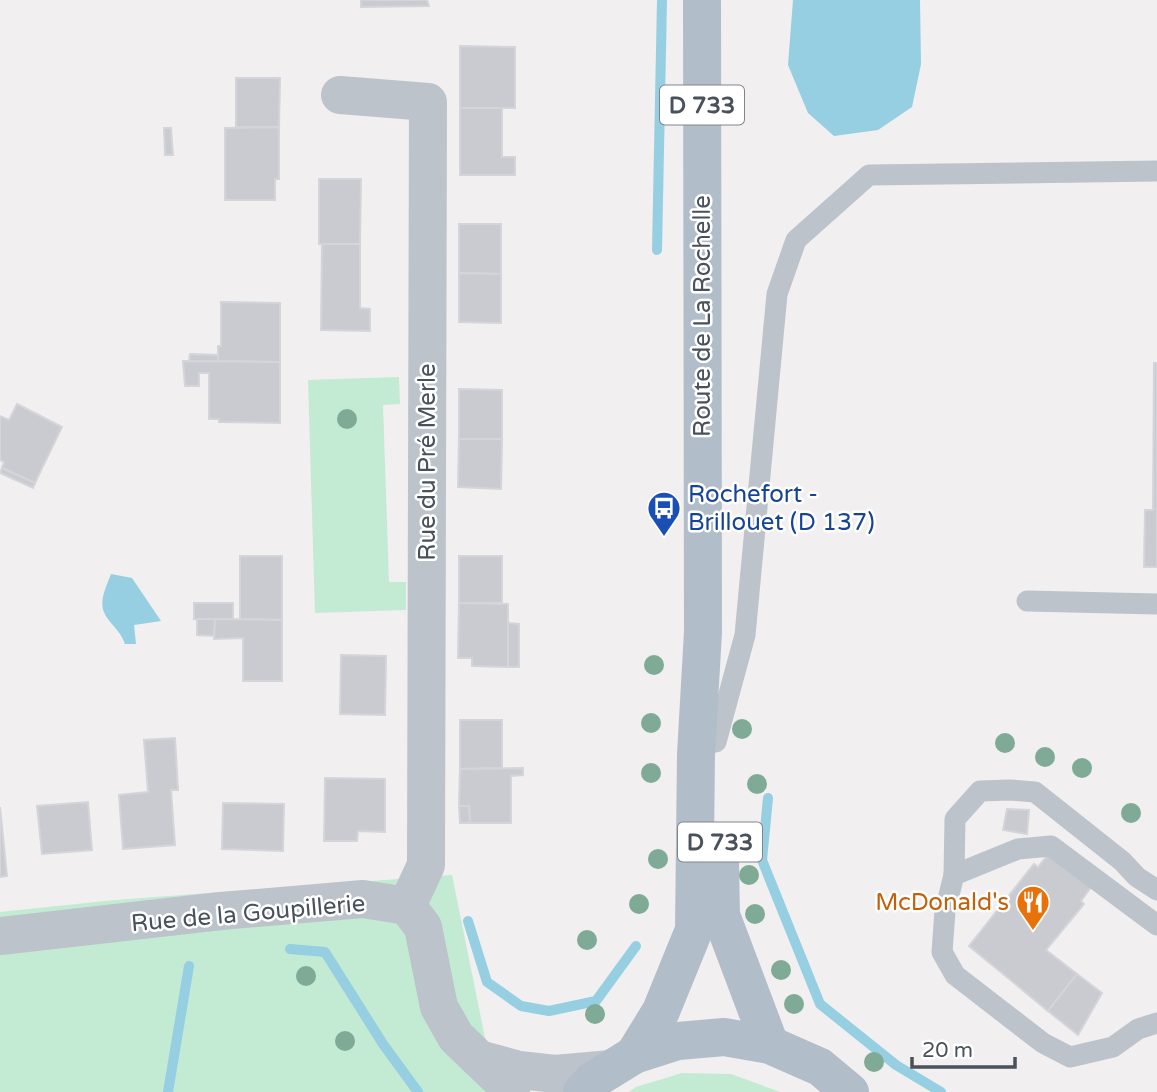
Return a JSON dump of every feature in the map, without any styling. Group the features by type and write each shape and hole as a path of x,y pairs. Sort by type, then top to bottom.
{"main road":[{"name":"Route de La Rochelle","path":"609,1072 662,1011 694,930 696,754 703,632 702,0"},
{"name":"Route de La Rochelle","path":"703,632 716,743 721,915 770,1045"},
{"path":"609,1072 678,1041 724,1037 770,1045 820,1067 850,1092"}],"street":[{"name":"Rue du Pré Merle","path":"340,95 428,102 426,865 407,906"},
{"name":"Rue de la Goupillerie","path":"0,936 221,911 363,900 407,906"},
{"path":"407,906 423,927 439,1007 456,1037 511,1092"},
{"path":"479,1059 519,1070 555,1074 609,1072"}],"lane":[{"path":"716,743 745,635 777,294 796,240 869,176 1157,171"},
{"path":"1027,601 1157,604"},
{"path":"1157,890 1137,877 1122,861 1035,792 980,791 955,819 954,875 945,911 942,951 955,975 1043,1042 1070,1057 1113,1047 1138,1029 1157,1023"},
{"path":"954,875 1018,849 1051,846 1157,925"}],"green space":[{"path":"399,377 400,404 383,405 389,582 406,582 406,610 315,613 308,380"},
{"path":"452,875 496,1092 0,1092 0,912 115,900"},
{"path":"682,1073 731,1074 780,1092 629,1092 636,1087"}],"water":[{"path":"793,0 920,0 921,64 912,107 878,130 834,136 808,113 788,65"},
{"path":"111,574 132,578 161,621 134,625 136,644 125,644 104,612 103,598"}],"building":[{"path":"361,0 427,0 429,6 361,7"},
{"path":"460,46 515,47 515,108 460,108"},
{"path":"236,78 280,78 279,127 236,127"},
{"path":"460,108 502,108 502,157 515,157 515,175 460,175"},
{"path":"279,127 279,179 275,179 275,200 225,200 225,128"},
{"path":"164,128 171,128 173,155 165,155"},
{"path":"319,179 361,179 360,244 319,244"},
{"path":"459,224 501,224 501,274 459,273"},
{"path":"322,244 360,244 360,308 370,309 370,331 321,330"},
{"path":"459,273 501,274 501,323 459,322"},
{"path":"221,302 280,303 280,362 218,361 218,346 221,346"},
{"path":"190,354 218,355 218,361 189,361"},
{"path":"183,361 280,362 280,423 219,422 219,419 209,419 209,373 199,373 199,386 185,386"},
{"path":"1154,363 1157,363 1157,567 1144,567 1145,510 1153,510"},
{"path":"459,389 502,390 502,439 459,439"},
{"path":"17,404 62,427 35,483 2,468 4,462 0,460 0,416 9,420"},
{"path":"459,439 502,439 501,489 458,487"},
{"path":"2,468 35,483 33,488 0,473"},
{"path":"240,556 282,556 282,620 240,619"},
{"path":"459,556 502,556 502,603 459,603"},
{"path":"194,603 233,603 233,619 194,619"},
{"path":"459,603 508,604 508,667 472,666 472,658 458,658"},
{"path":"197,619 215,619 214,636 197,635"},
{"path":"215,619 282,620 282,681 243,681 243,638 214,639"},
{"path":"508,623 519,624 519,667 508,667"},
{"path":"341,655 386,656 385,715 340,714"},
{"path":"460,720 502,720 502,768 460,769"},
{"path":"175,738 178,790 171,790 175,845 123,849 119,795 148,792 144,740"},
{"path":"523,768 523,775 511,776 511,823 470,823 469,806 459,806 460,769"},
{"path":"325,778 385,779 385,832 358,831 357,841 324,841"},
{"path":"88,802 92,850 42,854 37,806"},
{"path":"223,803 284,804 283,851 222,849"},
{"path":"459,806 469,806 470,823 460,823"},
{"path":"0,807 7,876 0,877"},
{"path":"1007,809 1029,810 1027,834 1003,830"},
{"path":"1050,852 1092,886 1081,901 1084,904 1046,950 1077,974 1048,1011 969,946 1034,864 1038,867"},
{"path":"1077,974 1102,993 1078,1035 1048,1011"}],"waterway":[{"path":"657,250 662,0"},
{"path":"768,798 762,860 820,1004 896,1065 941,1092"},
{"path":"468,921 487,982 521,1006 549,1011 596,1001 636,946"},
{"path":"290,949 325,952 383,1044 418,1092"},
{"path":"168,1092 189,966"}],"place":[{"name":"Rochefort - Brillouet (D 137)","path":"664,538"},
{"name":"McDonald's","path":"1033,932"}]}
